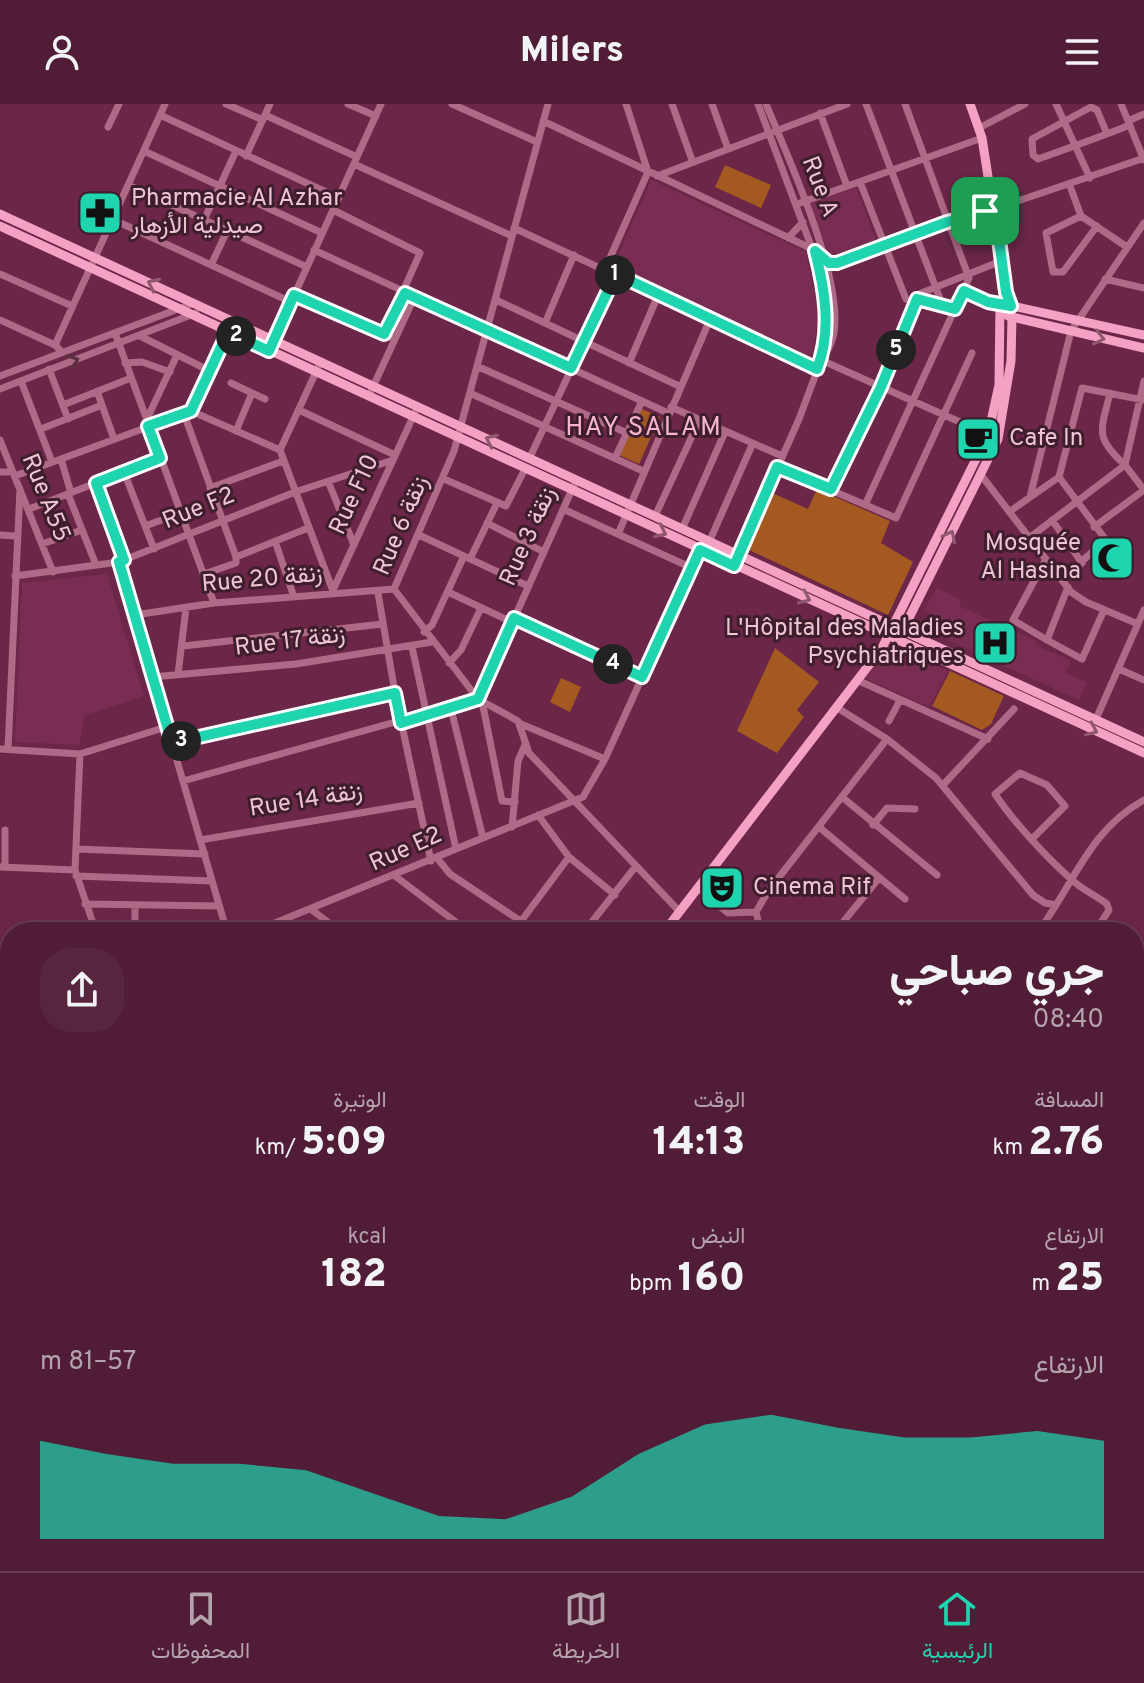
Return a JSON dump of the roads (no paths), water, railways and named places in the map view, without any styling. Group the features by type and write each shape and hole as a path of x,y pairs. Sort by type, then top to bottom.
{"main road":[{"path":"882,648 896,641 904,629 981,475 1008,390 1011,306 1006,292 981,133 970,104"},
{"path":"0,214 631,502 1144,742"},
{"path":"17,234 22,224"},
{"path":"0,226 886,637 1144,753"},
{"path":"671,922 882,648 924,562 993,437 999,385 1000,309 1006,292"},
{"path":"1000,309 1011,306 1144,335"},
{"path":"1000,309 1012,317 1144,348"},
{"path":"924,562 934,569"}],"street":[{"path":"108,127 119,104"},
{"path":"55,345 165,104"},
{"path":"226,104 264,118 513,232 574,255 993,437"},
{"path":"246,156 270,104"},
{"path":"348,104 376,116"},
{"path":"269,351 381,104"},
{"path":"452,104 537,142"},
{"name":"Rue 6 زنقة","path":"548,104 462,426 444,479 394,589 424,632 480,700 521,724 605,759"},
{"path":"605,269 648,172 626,104"},
{"path":"672,104 692,160"},
{"path":"712,104 727,146"},
{"name":"Rue A","path":"758,104 773,131"},
{"name":"Rue A","path":"766,104 800,203 825,260 835,325 829,349 820,361"},
{"path":"657,176 727,146 847,104"},
{"path":"866,104 942,304"},
{"path":"865,505 964,291 967,274 905,104"},
{"path":"800,203 981,133 1025,104"},
{"path":"1056,104 1090,178"},
{"path":"543,121 815,251 825,260 837,263 947,222 1070,186 1144,158 1121,104"},
{"path":"1107,134 1095,108 1030,140 1033,155 1038,159 1107,134 1144,114"},
{"path":"820,113 847,186"},
{"path":"160,115 339,198"},
{"path":"144,151 322,233"},
{"path":"204,220 236,151"},
{"path":"860,182 884,246 913,300"},
{"path":"128,185 307,267"},
{"path":"1070,186 1081,216 1127,247"},
{"name":"Rue A","path":"800,203 803,222 815,251 826,304 820,361"},
{"path":"333,210 419,251 405,293 384,334"},
{"path":"1081,216 1046,233 1053,272 1063,272 1097,226"},
{"path":"112,219 211,265 395,339"},
{"path":"788,238 803,222"},
{"path":"1030,497 1071,331 1144,223"},
{"path":"211,265 227,231"},
{"path":"314,250 642,401 782,456"},
{"path":"545,323 574,255"},
{"path":"831,489 881,387 913,300 934,287 1001,261"},
{"path":"0,274 72,306"},
{"path":"530,457 616,274"},
{"path":"1105,279 1144,288"},
{"path":"964,291 1000,309"},
{"path":"629,363 659,293"},
{"path":"369,397 414,298"},
{"path":"496,300 681,387"},
{"path":"913,300 955,309"},
{"path":"0,376 194,303"},
{"path":"0,389 207,309"},
{"path":"618,534 711,317"},
{"path":"0,320 55,345 62,352"},
{"path":"204,574 236,563 236,557 210,488 188,412 228,332"},
{"path":"115,333 214,603"},
{"path":"140,336 210,371"},
{"path":"777,467 892,519 897,517 972,353"},
{"path":"147,424 177,355"},
{"path":"321,361 280,450 333,592"},
{"path":"734,566 820,361"},
{"path":"125,363 142,362 170,372"},
{"path":"479,367 627,433"},
{"path":"49,369 68,419"},
{"path":"63,405 131,378"},
{"path":"21,381 52,462"},
{"path":"1029,538 1125,465 1144,381"},
{"path":"231,383 265,399"},
{"path":"1009,512 1059,477 1079,391 1085,387 1142,400"},
{"path":"97,391 114,439"},
{"path":"236,431 252,393"},
{"path":"1094,527 1144,490 1125,465 1106,448 1100,436 1110,393"},
{"path":"472,394 643,471"},
{"path":"615,458 642,401"},
{"path":"41,429 102,405"},
{"name":"Rue F10","path":"333,592 418,406"},
{"path":"299,410 394,457"},
{"path":"0,472 14,474 52,462 147,424 188,412 280,450"},
{"path":"656,514 699,421"},
{"path":"1133,429 1144,431"},
{"path":"683,527 725,432"},
{"name":"Rue A55","path":"0,440 53,572"},
{"path":"710,540 752,445"},
{"name":"Rue F2","path":"15,576 122,561 295,492 394,457"},
{"path":"29,509 160,458"},
{"path":"61,459 70,494 96,565"},
{"path":"210,488 283,461"},
{"path":"444,479 497,503 509,505 525,469"},
{"path":"124,472 154,549"},
{"path":"981,475 1078,597 1138,624"},
{"path":"1059,477 1106,540 1061,579"},
{"name":"Rue 3 زنقة","path":"480,700 576,478"},
{"path":"328,481 354,545"},
{"path":"96,483 122,561 166,727 224,922"},
{"path":"20,489 4,749 80,754 166,727"},
{"path":"424,632 432,625 497,503"},
{"path":"563,509 692,568"},
{"path":"145,526 181,513"},
{"path":"1052,520 1082,561"},
{"path":"487,523 544,552"},
{"path":"236,557 308,528"},
{"path":"42,544 82,530"},
{"path":"0,535 16,536"},
{"path":"419,535 528,586"},
{"path":"275,541 294,597"},
{"path":"574,801 588,793 700,550"},
{"path":"1046,559 1013,620 1082,659 1104,610"},
{"path":"1047,640 1068,587"},
{"name":"Rue 20 زنقة","path":"135,615 214,603 333,592 378,593 394,589"},
{"path":"448,592 642,677"},
{"path":"378,593 401,723 434,860 521,922 569,857"},
{"path":"178,674 186,608"},
{"path":"449,663 461,650 481,608"},
{"path":"1096,719 1144,610"},
{"path":"183,646 383,624"},
{"name":"Rue 17 زنقة","path":"152,677 387,651 432,642"},
{"path":"412,647 456,849"},
{"path":"1119,669 1144,680"},
{"path":"857,680 988,739"},
{"path":"172,743 395,693"},
{"path":"183,781 480,700 502,801 515,802"},
{"path":"889,721 900,700"},
{"path":"836,707 887,739 943,785 1033,895 1045,903 1056,905"},
{"path":"451,709 483,838"},
{"path":"943,785 1014,709"},
{"path":"521,724 525,745 679,911"},
{"path":"756,912 887,739"},
{"path":"512,827 518,761 525,745"},
{"path":"80,754 76,873 92,922"},
{"path":"1033,838 1065,806 1043,782 1020,773 997,789 995,794 1033,838 1071,879 1108,907 1100,922"},
{"path":"842,797 937,875"},
{"path":"1048,922 1071,879 1108,824 1144,800"},
{"name":"Rue E2","path":"288,922 574,801"},
{"name":"Rue 14 زنقة","path":"200,840 419,803"},
{"path":"873,825 887,808 915,809"},
{"path":"538,815 569,857 615,895"},
{"path":"819,827 905,899"},
{"path":"5,830 2,867 212,881"},
{"path":"76,849 205,854"},
{"path":"592,922 636,866"},
{"path":"395,876 456,922"},
{"path":"843,922 879,878"},
{"path":"698,888 728,913 756,912"},
{"path":"85,904 219,906"},
{"path":"135,905 135,922"},
{"path":"312,910 328,922"},
{"path":"756,912 758,922"}],"place":[{"name":"Pharmacie Al Azhar صيدلية الأزهار","path":"100,213"},
{"name":"Cafe In","path":"978,439"},
{"name":"Mosquée Al Hasina","path":"1112,558"},
{"name":"L'Hôpital des Maladies Psychiatriques","path":"995,643"},
{"name":"Cinema Rif","path":"722,888"}],"district":[{"name":"HAY SALAM","path":"644,428"}]}
